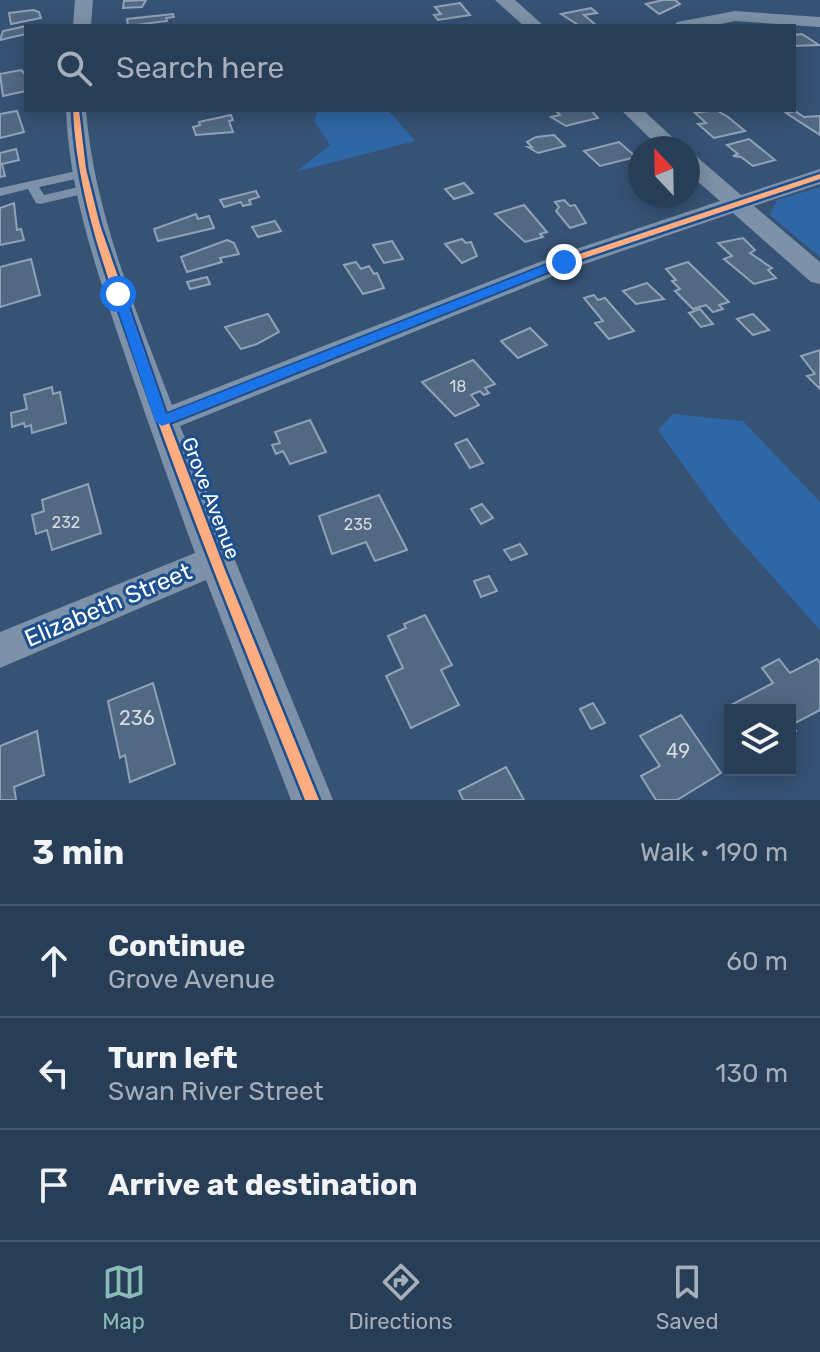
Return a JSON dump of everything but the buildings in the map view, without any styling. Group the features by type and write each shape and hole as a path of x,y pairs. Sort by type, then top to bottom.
{"street":[{"path":"82,24 84,0"},
{"path":"504,0 533,24"},
{"path":"693,24 735,16 815,24"},
{"name":"Grove Avenue","path":"76,112 82,182 162,421 312,800"},
{"path":"633,112 660,136"},
{"path":"700,172 820,276"},
{"path":"162,421 564,262 820,176"},
{"name":"Elizabeth Street","path":"0,650 216,560"}],"lane":[{"path":"0,192 32,185 40,200 82,182"}],"shaded area":[{"path":"317,112 390,112 415,141 296,172 330,145 314,121"},
{"path":"820,187 820,257 770,215 777,200"},
{"path":"673,414 743,421 820,502 820,630 728,527 658,430"}],"cycle path":[{"path":"76,112 88,197 114,281 197,512 312,800"},
{"path":"162,421 564,262 820,176"}],"route":[{"path":"118,294 162,421 564,262"}]}
